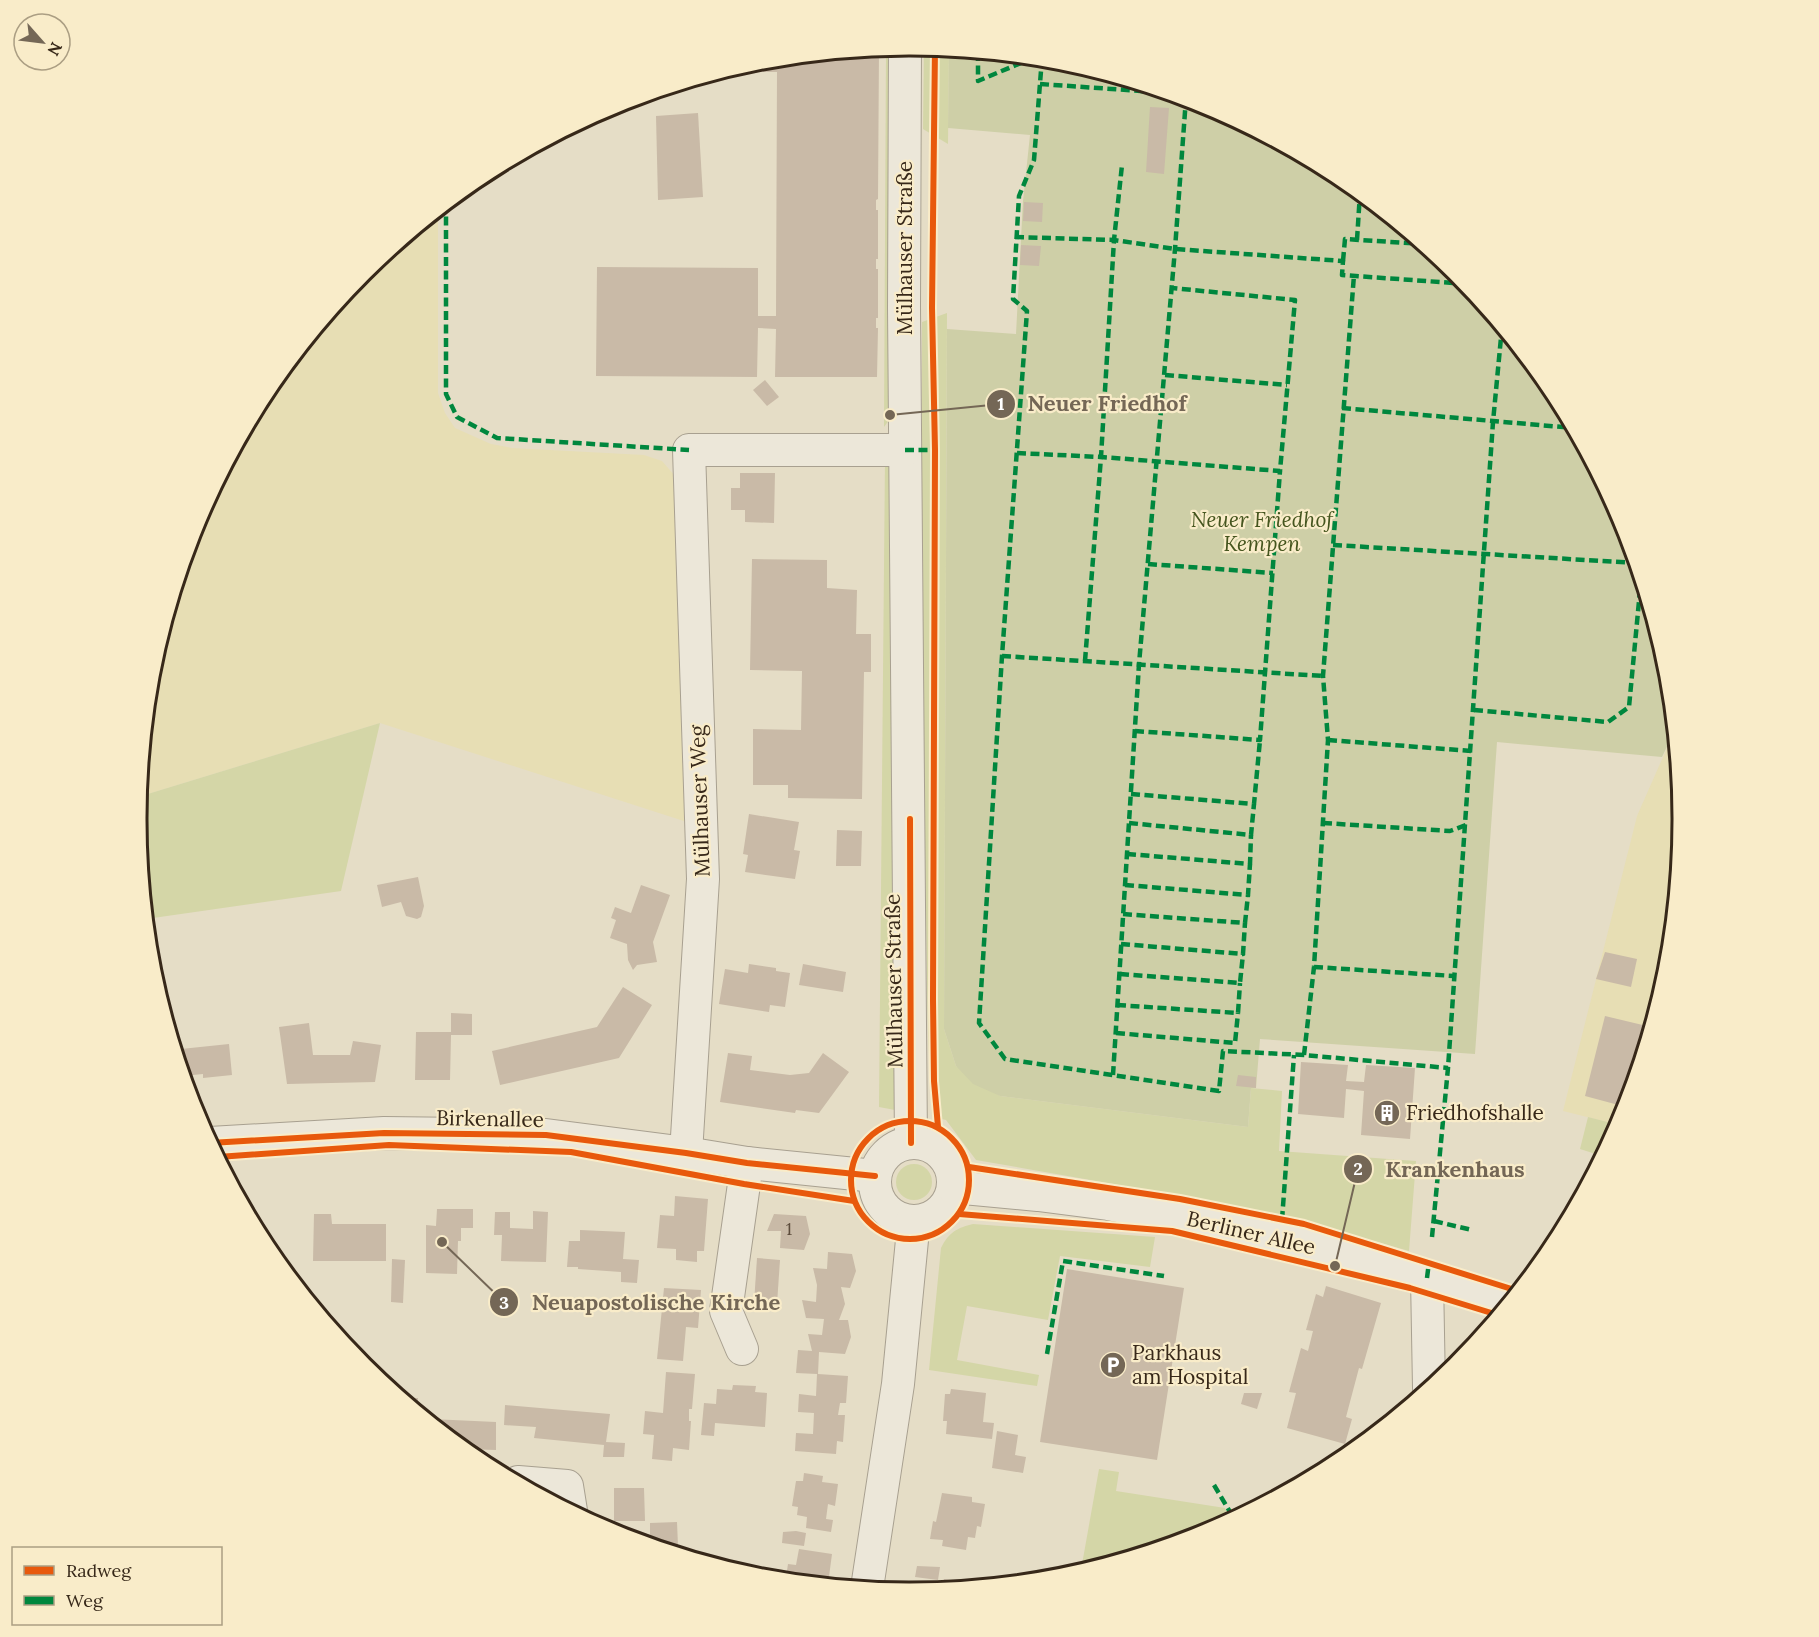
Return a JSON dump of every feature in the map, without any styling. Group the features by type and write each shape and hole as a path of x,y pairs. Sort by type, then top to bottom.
{"street":[{"name":"Mülhauser Straße","path":"905,56 905,450 912,1143"},
{"name":"Mülhauser Weg","path":"686,1153 704,879 689,450 905,450"},
{"name":"Birkenallee","path":"219,1142 384,1133 546,1136 875,1176"},
{"path":"912,1143 933,1148 942,1155 949,1164 952,1187 943,1208 923,1220 912,1221 899,1218 880,1202 875,1176 879,1164 888,1154 899,1146 912,1143"},
{"path":"742,1349 726,1311 747,1162"},
{"name":"Berliner Allee","path":"952,1187 1038,1195 1175,1216 1280,1237 1427,1278 1500,1302"},
{"path":"868,1580 898,1384 912,1221"},
{"path":"1427,1278 1429,1377"},
{"path":"554,1493 569,1498"}],"shaded area":[{"path":"438,219 438,393 445,413 455,428 491,444 512,448 644,455 662,461 675,476 693,824 380,723 147,794 153,719 172,621 187,573 225,481 275,395 304,354 370,279"},
{"path":"1669,744 1672,818 1671,868 1666,918 1647,1016 1632,1064 1609,1122 1563,1111 1637,816"}],"green space":[{"path":"886,56 897,56 895,412 884,427"},
{"path":"924,56 949,57 948,144 923,129"},
{"name":"Neuer Friedhof Kempen","path":"949,57 1009,62 1107,81 1155,96 1247,134 1333,184 1413,245 1483,315 1515,354 1570,437 1594,481 1632,573 1647,621 1658,670 1668,744 1662,757 1497,742 1475,1054 1260,1039 1256,1088 1251,1088 1248,1127 1000,1096 973,1084 956,1066 944,1029 947,329 1016,334 1023,201 1030,135 948,128"},
{"path":"947,313 944,1029 956,1066 1000,1096 1248,1127 1251,1088 1282,1091 1279,1151 1416,1161 1409,1251 1304,1221 1182,1196 976,1160 946,1120 932,1117 928,1034 922,673 922,322"},
{"path":"885,458 896,469 895,1110 879,1107"},
{"path":"380,723 341,891 153,918 148,868 147,794"},
{"path":"1588,1117 1609,1122 1595,1154 1580,1149"},
{"path":"914,1164 927,1169 932,1182 927,1195 914,1200 901,1195 896,1182 901,1169"},
{"path":"973,1224 1155,1237 1150,1267 1060,1256 1048,1320 967,1306 957,1360 1039,1375 1037,1386 929,1370 941,1248 954,1232"},
{"path":"1099,1469 1119,1472 1116,1491 1225,1508 1227,1512 1155,1541 1083,1561"}],"building":[{"path":"879,57 878,199 876,200 876,210 878,210 877,377 775,377 776,329 758,328 757,377 596,376 597,267 758,268 758,316 776,316 777,72 752,72 810,62"},
{"path":"1150,107 1169,108 1164,174 1146,172"},
{"path":"698,113 703,197 658,200 656,116"},
{"path":"1024,202 1043,203 1042,222 1023,221"},
{"path":"1021,245 1041,246 1039,266 1020,265"},
{"path":"765,380 779,397 767,406 753,390"},
{"path":"740,473 775,473 774,523 745,522 745,510 731,510 731,488 740,488"},
{"path":"752,559 827,560 827,588 857,590 856,634 871,634 871,672 864,672 862,799 788,798 788,785 753,785 753,729 801,730 802,671 750,670"},
{"path":"749,814 799,822 794,850 800,851 795,879 745,872 748,855 743,854"},
{"path":"837,830 862,831 861,866 836,866"},
{"path":"418,877 424,906 421,917 417,919 406,916 401,902 382,907 377,885"},
{"path":"641,885 670,895 653,942 657,962 637,965 633,970 628,960 627,944 610,938 616,920 611,918 615,907 631,913"},
{"path":"1605,952 1637,959 1631,987 1596,979"},
{"path":"749,964 776,968 776,971 790,973 785,1007 770,1005 769,1012 719,1004 725,969 748,973"},
{"path":"803,964 846,972 843,992 799,985"},
{"path":"623,987 652,1005 619,1058 500,1085 492,1051 597,1027"},
{"path":"451,1013 472,1014 472,1035 451,1035 450,1080 415,1080 416,1032 451,1032"},
{"path":"1605,1016 1644,1025 1616,1104 1585,1096"},
{"path":"309,1023 313,1055 350,1055 353,1041 381,1045 375,1082 287,1084 279,1027"},
{"path":"229,1044 232,1075 203,1078 203,1074 191,1075 182,1049"},
{"path":"728,1053 752,1056 750,1070 790,1075 809,1073 823,1053 849,1072 819,1113 796,1110 795,1113 720,1102"},
{"path":"1301,1062 1348,1065 1346,1081 1364,1082 1366,1065 1415,1068 1410,1139 1361,1135 1364,1091 1346,1089 1344,1118 1298,1114"},
{"path":"1238,1075 1256,1077 1256,1088 1236,1086"},
{"path":"675,1196 708,1199 704,1251 697,1251 697,1262 676,1260 676,1249 657,1248 660,1215 674,1216"},
{"path":"437,1209 473,1209 473,1228 461,1228 461,1241 458,1241 457,1274 426,1273 426,1225 436,1226"},
{"path":"533,1211 548,1212 546,1262 501,1261 502,1235 494,1235 495,1212 510,1212 510,1228 533,1229"},
{"path":"314,1214 331,1214 332,1224 386,1224 386,1261 313,1261"},
{"path":"774,1214 806,1216 810,1234 804,1250 780,1248 781,1231 767,1231"},
{"path":"580,1230 625,1232 623,1259 639,1260 637,1283 621,1282 621,1272 567,1267 569,1241 580,1241"},
{"path":"828,1252 852,1254 856,1271 850,1288 841,1287 845,1304 839,1320 848,1320 851,1337 845,1354 819,1352 818,1374 848,1376 846,1403 840,1403 838,1415 845,1415 843,1442 837,1441 836,1454 795,1451 796,1433 813,1434 814,1413 798,1412 799,1394 816,1396 817,1374 796,1373 798,1350 812,1351 808,1334 822,1335 824,1319 806,1318 802,1300 816,1302 817,1285 813,1268 827,1269"},
{"path":"757,1258 780,1260 777,1304 754,1303"},
{"path":"392,1259 405,1260 403,1303 391,1302"},
{"path":"1067,1269 1184,1288 1157,1460 1040,1442"},
{"path":"1326,1286 1381,1303 1362,1369 1359,1368 1346,1417 1352,1419 1345,1444 1287,1428 1296,1393 1289,1392 1301,1348 1308,1351 1313,1331 1306,1330 1316,1294 1323,1297"},
{"path":"664,1288 701,1290 698,1328 686,1327 683,1361 657,1359"},
{"path":"666,1372 695,1374 692,1409 689,1409 689,1421 691,1421 689,1450 673,1448 672,1461 652,1459 654,1435 643,1434 645,1411 663,1413"},
{"path":"733,1385 756,1386 755,1392 767,1393 765,1427 715,1423 714,1436 701,1435 704,1403 716,1404 717,1389 732,1390"},
{"path":"951,1389 986,1393 983,1422 994,1423 992,1439 946,1434 947,1421 943,1421 945,1394 950,1394"},
{"path":"1244,1393 1262,1393 1257,1409 1241,1404"},
{"path":"505,1405 610,1414 606,1442 625,1443 624,1457 603,1457 604,1445 534,1438 536,1427 504,1425"},
{"path":"439,1419 496,1422 496,1450 481,1450"},
{"path":"997,1431 1018,1435 1015,1455 1026,1457 1023,1473 992,1468"},
{"path":"804,1473 823,1476 822,1482 838,1484 835,1506 828,1504 826,1519 833,1520 831,1532 806,1528 807,1517 797,1515 798,1507 792,1506 796,1481 803,1481"},
{"path":"614,1488 644,1488 645,1521 614,1521"},
{"path":"942,1493 972,1497 972,1502 985,1504 981,1527 977,1526 975,1538 968,1537 966,1550 942,1546 943,1540 930,1539"},
{"path":"677,1522 678,1545 650,1536 650,1523"},
{"path":"783,1532 806,1533 804,1546 782,1543"},
{"path":"799,1549 832,1554 829,1577 787,1571 788,1564 796,1565"},
{"path":"917,1566 940,1567 938,1580 915,1577"}],"marked path":[{"path":"978,59 978,81 1019,64"},
{"path":"1041,67 1034,160 1019,196 1013,299 1027,311 979,1023 1005,1059 1219,1091 1223,1051 1304,1055 1448,1068"},
{"path":"1040,84 1138,91"},
{"path":"1113,1075 1139,664 1185,108"},
{"path":"1085,661 1101,457 1114,240 1122,165"},
{"path":"1357,240 1359,203"},
{"path":"446,212 446,394 457,417 497,438 689,450"},
{"path":"1015,237 1114,240 1175,249 1343,261 1342,275 1453,283"},
{"path":"1343,261 1345,239 1411,243"},
{"path":"1304,1055 1314,967 1328,740 1323,676 1354,275"},
{"path":"1017,453 1280,471 1295,300 1172,288"},
{"path":"1432,1237 1448,1068 1493,422 1501,337"},
{"path":"1165,375 1287,385"},
{"path":"1342,408 1564,427"},
{"path":"905,450 935,450"},
{"path":"1135,731 1260,740 1280,471"},
{"path":"1333,545 1628,563"},
{"path":"1148,564 1273,573"},
{"path":"1474,710 1608,722 1629,707 1639,597"},
{"path":"1002,656 1323,676"},
{"path":"1131,794 1254,804 1260,740"},
{"path":"1328,740 1471,751"},
{"path":"1129,823 1251,835 1254,804"},
{"path":"1323,823 1450,831 1466,825"},
{"path":"1127,854 1250,864 1251,835"},
{"path":"1125,885 1248,895 1250,864"},
{"path":"1123,914 1245,923 1248,895"},
{"path":"1121,944 1243,954 1245,923"},
{"path":"1120,974 1240,983 1243,954"},
{"path":"1314,967 1454,976"},
{"path":"1117,1005 1238,1013 1240,983"},
{"path":"1116,1033 1235,1043 1238,1013"},
{"path":"1282,1220 1294,1055"},
{"path":"1434,1221 1472,1230"},
{"path":"1047,1354 1063,1261 1164,1276"},
{"path":"1427,1278 1429,1262"},
{"path":"1214,1485 1229,1511"}],"cycle path":[{"path":"935,57 932,308 935,450 933,1000 934,1081 938,1127"},
{"path":"910,819 911,1143"},
{"path":"910,1121 933,1125 952,1138 965,1157 969,1180 965,1203 952,1222 933,1235 910,1239 887,1235 868,1222 855,1203 851,1180 855,1157 868,1138 887,1125 910,1121"},
{"path":"219,1142 384,1133 546,1135 747,1163 875,1176"},
{"path":"225,1156 389,1145 571,1152 744,1184 854,1201"},
{"path":"969,1167 1180,1199 1304,1224 1510,1289"},
{"path":"959,1214 1172,1231 1410,1288 1491,1313"}],"place":[{"name":"Neuer Friedhof","path":"890,415"},
{"name":"Friedhofshalle","path":"1387,1113"},
{"name":"Neuapostolische Kirche","path":"442,1242"},
{"name":"Krankenhaus","path":"1335,1266"},
{"name":"Parkhaus am Hospital","path":"1113,1365"}]}
